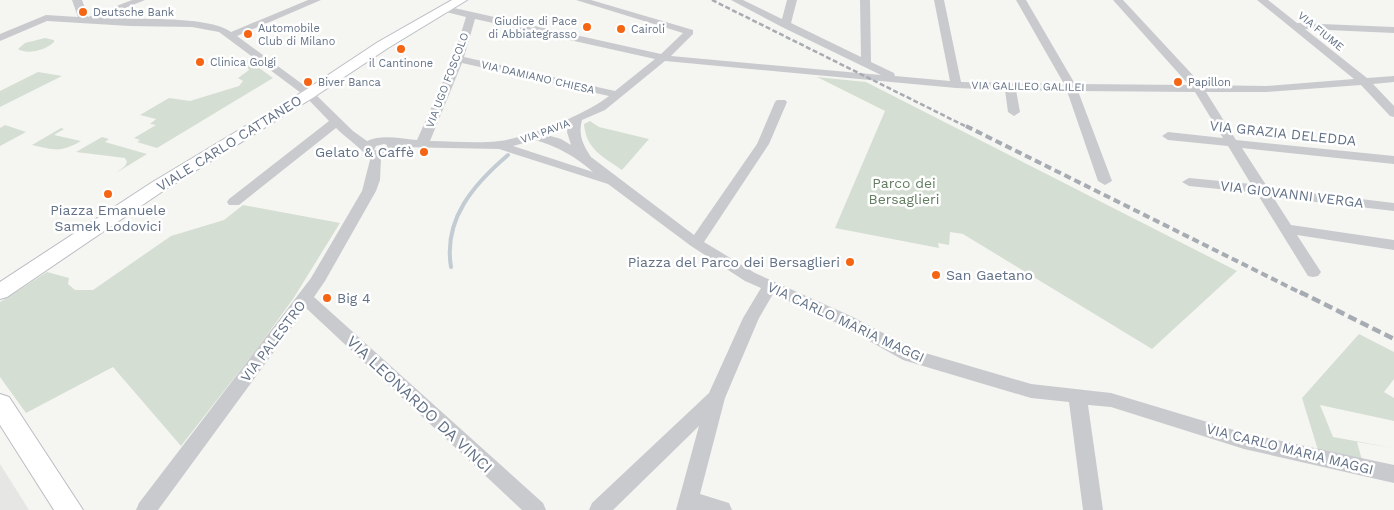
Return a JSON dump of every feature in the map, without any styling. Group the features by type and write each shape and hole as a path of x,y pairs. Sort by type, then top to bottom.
{"street":[{"path":"77,0 85,21"},
{"path":"85,21 140,0"},
{"path":"232,35 316,0"},
{"name":"VIALE CARLO CATTANEO","path":"0,292 157,187 308,94 383,45 461,0"},
{"name":"VIA PAVIA","path":"384,149 422,144 501,145 535,136 601,108 663,58 689,32 581,0"},
{"path":"736,0 896,79"},
{"path":"785,25 792,0"},
{"path":"865,0 866,64"},
{"path":"939,0 956,85"},
{"path":"1021,0 1071,87 1105,181"},
{"path":"1118,0 1198,88 1313,272"},
{"name":"VIA FIUME","path":"1262,0 1364,81 1394,113"},
{"name":"VIA GALILEO GALILEI","path":"445,9 663,58 956,85 1266,89 1394,79"},
{"name":"VIA UGO FOSCOLO","path":"422,144 458,59 471,15"},
{"path":"0,38 46,18 192,24 212,27 232,35 308,94 355,139 384,149"},
{"path":"1295,26 1394,30"},
{"name":"VIA DAMIANO CHIESA","path":"458,59 618,94"},
{"path":"1010,87 1014,112"},
{"path":"696,244 763,144 781,102"},
{"name":"VIA CARLO MARIA MAGGI","path":"576,120 573,132 576,143 586,159"},
{"path":"234,202 337,121"},
{"name":"VIA CARLO MARIA MAGGI","path":"535,136 557,142 586,159 696,244 769,287 847,321 909,354 1031,391 1111,400 1244,441 1394,474"},
{"name":"VIA GRAZIA DELEDDA","path":"1168,136 1223,140 1234,144 1394,160"},
{"name":"VIA CARLO MARIA MAGGI","path":"501,145 514,151 615,183"},
{"name":"VIA PALESTRO","path":"146,510 317,281 369,192 384,149"},
{"name":"VIA GIOVANNI VERGA","path":"1189,182 1251,188 1263,192 1394,207"},
{"path":"1286,229 1394,245"},
{"path":"722,510 688,505 716,398 751,318 769,287"},
{"name":"VIA LEONARDO DA VINCI","path":"305,298 536,510"},
{"path":"1077,395 1093,510"},
{"path":"599,510 716,398"},
{"path":"0,404 69,510"}],"shaded area":[{"path":"0,464 29,510 0,510"}],"green space":[{"path":"45,38 54,40 54,42 37,51 27,52 18,49 25,43"},
{"path":"248,60 273,78 157,148 137,142 140,140 134,138 156,125 150,124 156,119 140,115 169,98 190,101 239,86 243,81 238,78 249,70 245,63"},
{"path":"38,72 62,76 0,107 0,91"},
{"name":"Parco dei Bersaglieri","path":"817,77 866,82 1237,271 1152,349 963,234 950,232 949,245 938,243 939,248 835,228 885,111"},
{"path":"590,121 599,127 649,139 622,170 596,151 588,140 584,124"},
{"path":"5,125 26,132 0,146 0,128"},
{"path":"61,128 64,129 54,135 81,141 62,149 32,145"},
{"path":"102,137 109,139 105,142 147,154 116,173 125,166 127,162 125,158 76,152"},
{"path":"243,205 340,223 293,299 181,446 113,367 26,413 0,377 0,302 47,272 69,278 68,284 75,290 93,290 171,236 224,220"},
{"path":"1359,334 1394,352 1394,379 1384,392 1394,398 1394,421 1320,405 1333,437 1394,448 1357,442 1362,460 1318,450 1302,398"}],"waterway":[{"path":"451,267 452,233 464,204 484,178 508,155"}],"railway":[{"path":"712,0 969,128"},
{"path":"966,126 1303,294"},
{"path":"1300,292 1394,339"}],"place":[{"name":"Deutsche Bank","path":"83,12"},
{"name":"Giudice di Pace di Abbiategrasso","path":"587,27"},
{"name":"Cairoli","path":"621,29"},
{"name":"Automobile Club di Milano","path":"248,34"},
{"name":"il Cantinone","path":"401,49"},
{"name":"Clinica Golgi","path":"200,62"},
{"name":"Biver Banca","path":"308,82"},
{"name":"Papillon","path":"1178,82"},
{"name":"Gelato & Caffè","path":"424,152"},
{"name":"Piazza Emanuele Samek Lodovici","path":"108,194"},
{"name":"Piazza del Parco dei Bersaglieri","path":"850,262"},
{"name":"San Gaetano","path":"936,275"},
{"name":"Big 4","path":"327,298"}]}
